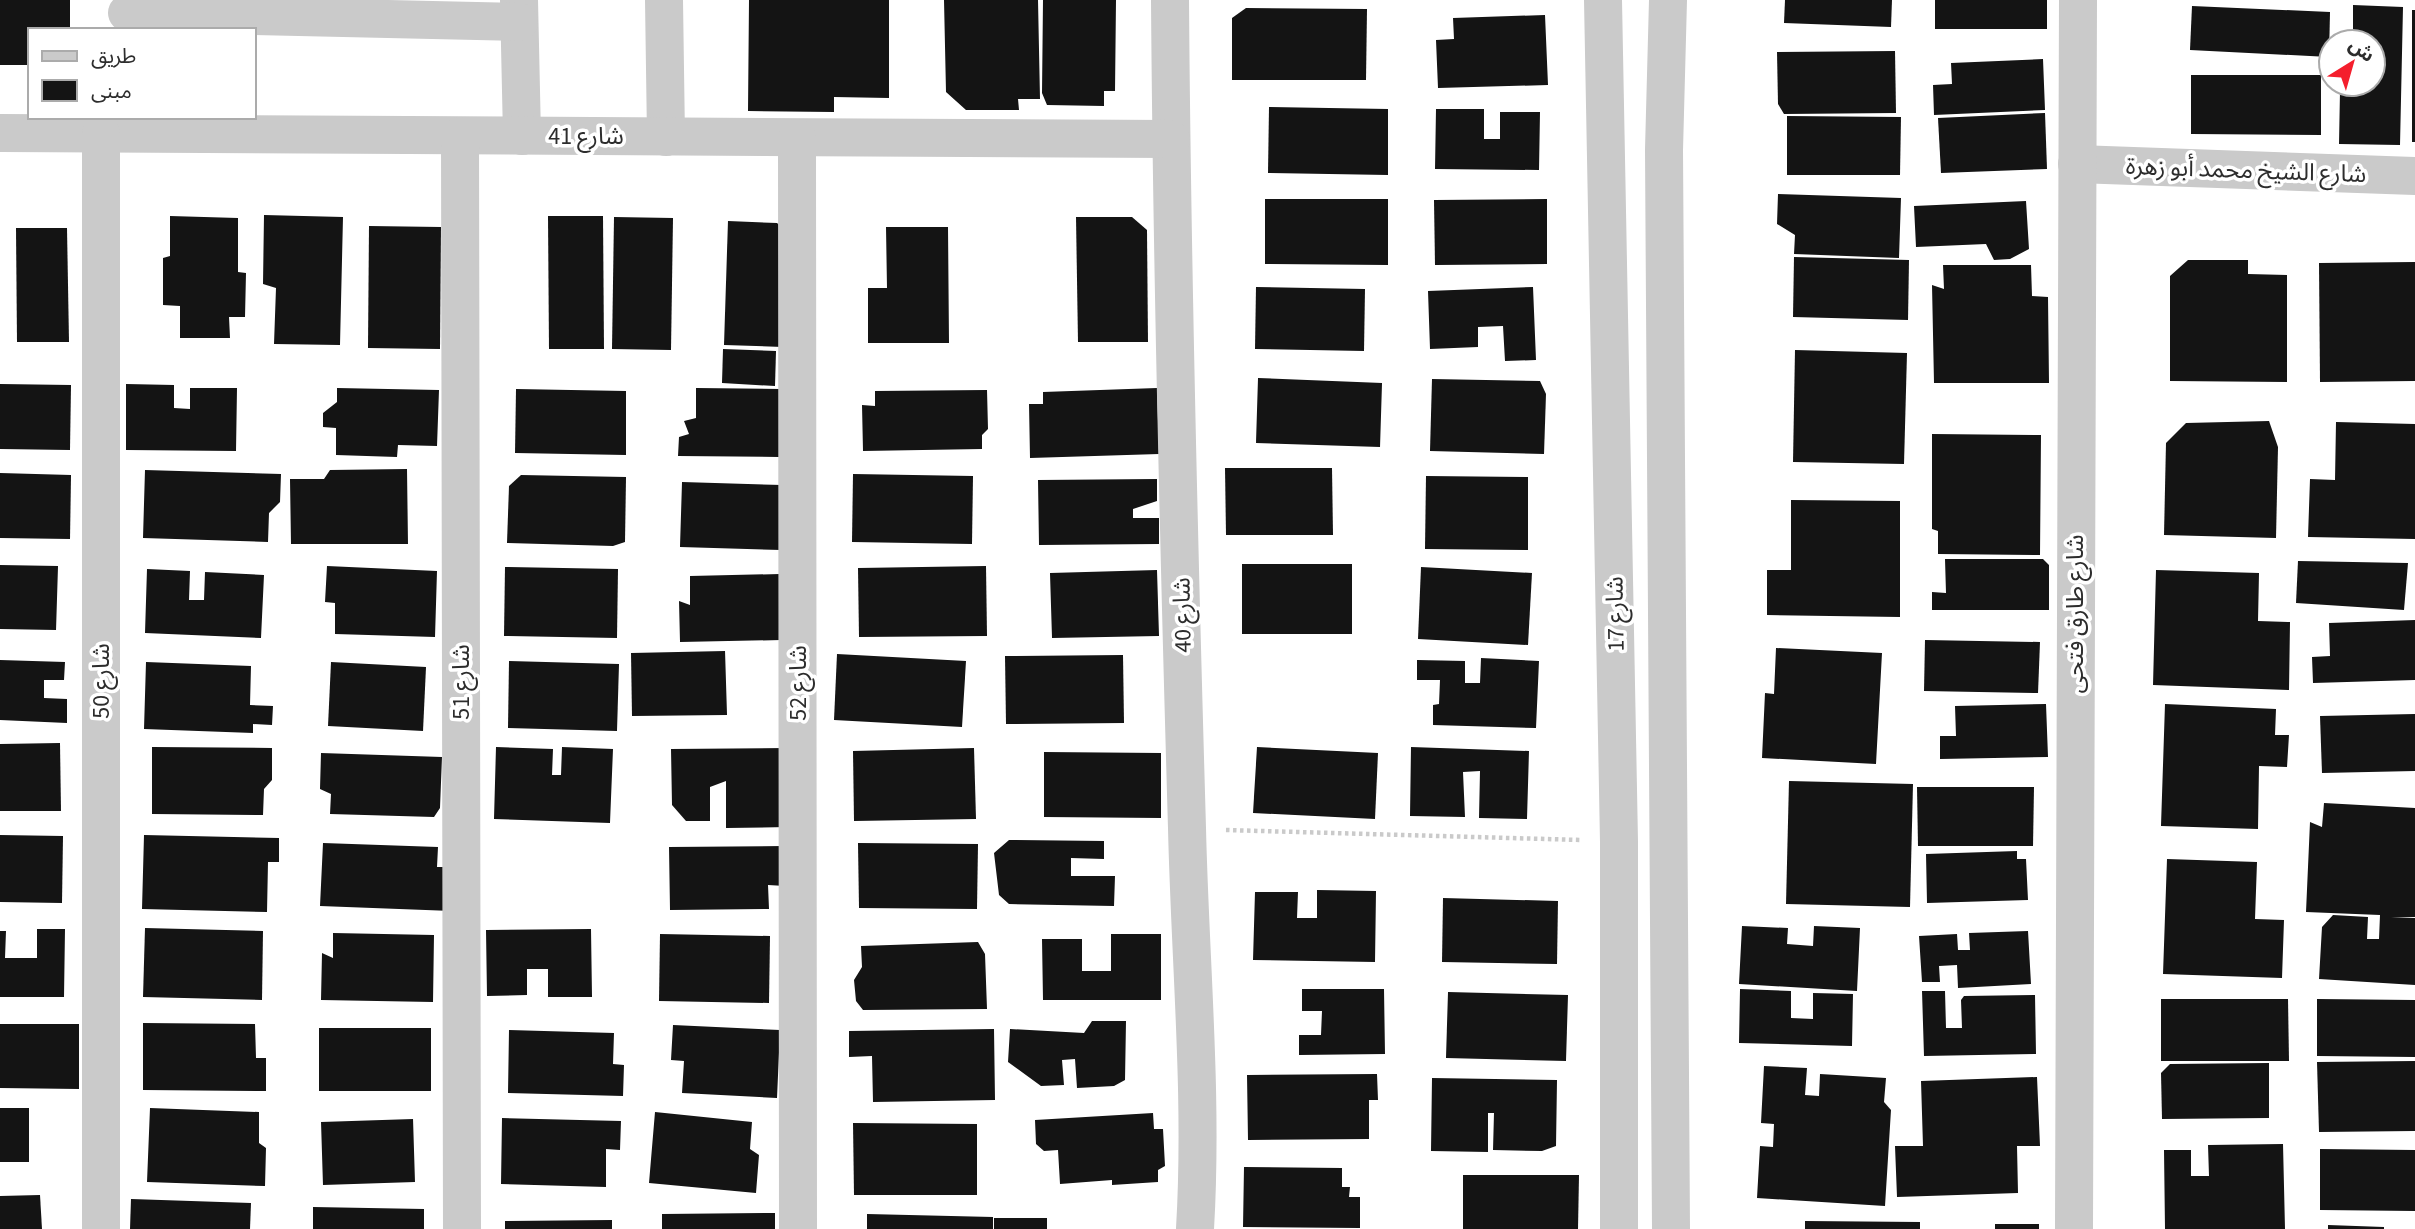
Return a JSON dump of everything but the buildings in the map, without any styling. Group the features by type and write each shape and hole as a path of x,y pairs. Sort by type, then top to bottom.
{"street":[{"path":"664,0 666,137"},
{"name":"شارع 40","path":"1170,0 1187,828 1198,1171 1195,1229"},
{"name":"شارع 17","path":"1603,0 1619,842 1619,1229"},
{"path":"1668,0 1664,150 1671,1229"},
{"name":"شارع طارق فتحى","path":"2074,1229 2078,0"},
{"path":"127,14 519,11 522,136"},
{"name":"شارع 41","path":"0,133 119,128 460,136 1171,139"},
{"name":"شارع 50","path":"101,1229 119,128"},
{"name":"شارع 51","path":"460,136 462,1229"},
{"name":"شارع 52","path":"797,138 798,1229"},
{"name":"شارع الشيخ محمد أبو زهرة","path":"2077,164 2415,176"}],"path":[{"path":"1187,828 1619,842"}]}
